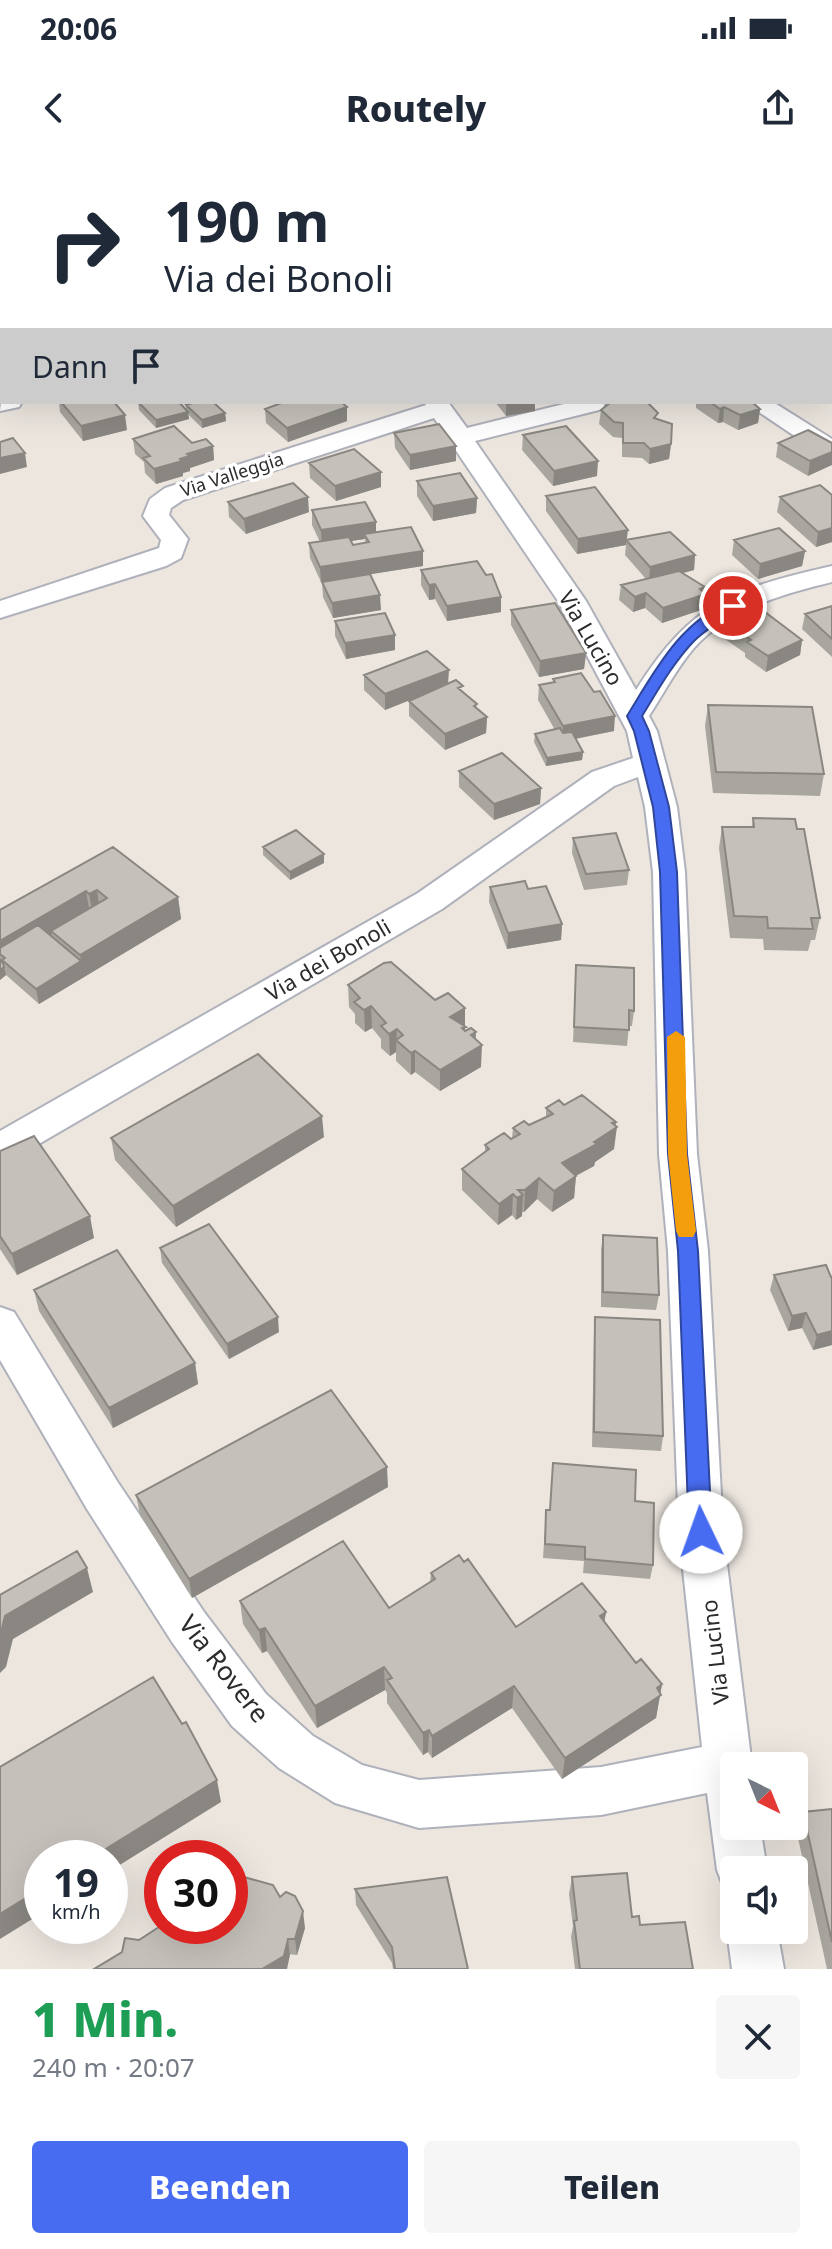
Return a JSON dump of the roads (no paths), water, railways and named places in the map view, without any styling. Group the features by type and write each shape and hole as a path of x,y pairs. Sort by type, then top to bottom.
{"street":[{"path":"462,437 594,404"},
{"path":"759,404 832,450"},
{"name":"Via Lucino","path":"438,405 572,601 642,731 661,807 669,872 678,1154 688,1251 701,1532 725,1752"},
{"name":"Via Valleggia","path":"0,610 156,560 171,552 175,539 156,516 159,505 174,494 438,405"},
{"path":"634,716 671,658 714,616 752,596 832,574"},
{"name":"Via dei Bonoli","path":"0,1149 430,901 603,779 648,763"},
{"name":"Via Rovere","path":"0,1324 102,1495 188,1627 249,1710 296,1752 352,1786 419,1804 601,1791 720,1767"},
{"path":"754,1944 758,1969"}]}
